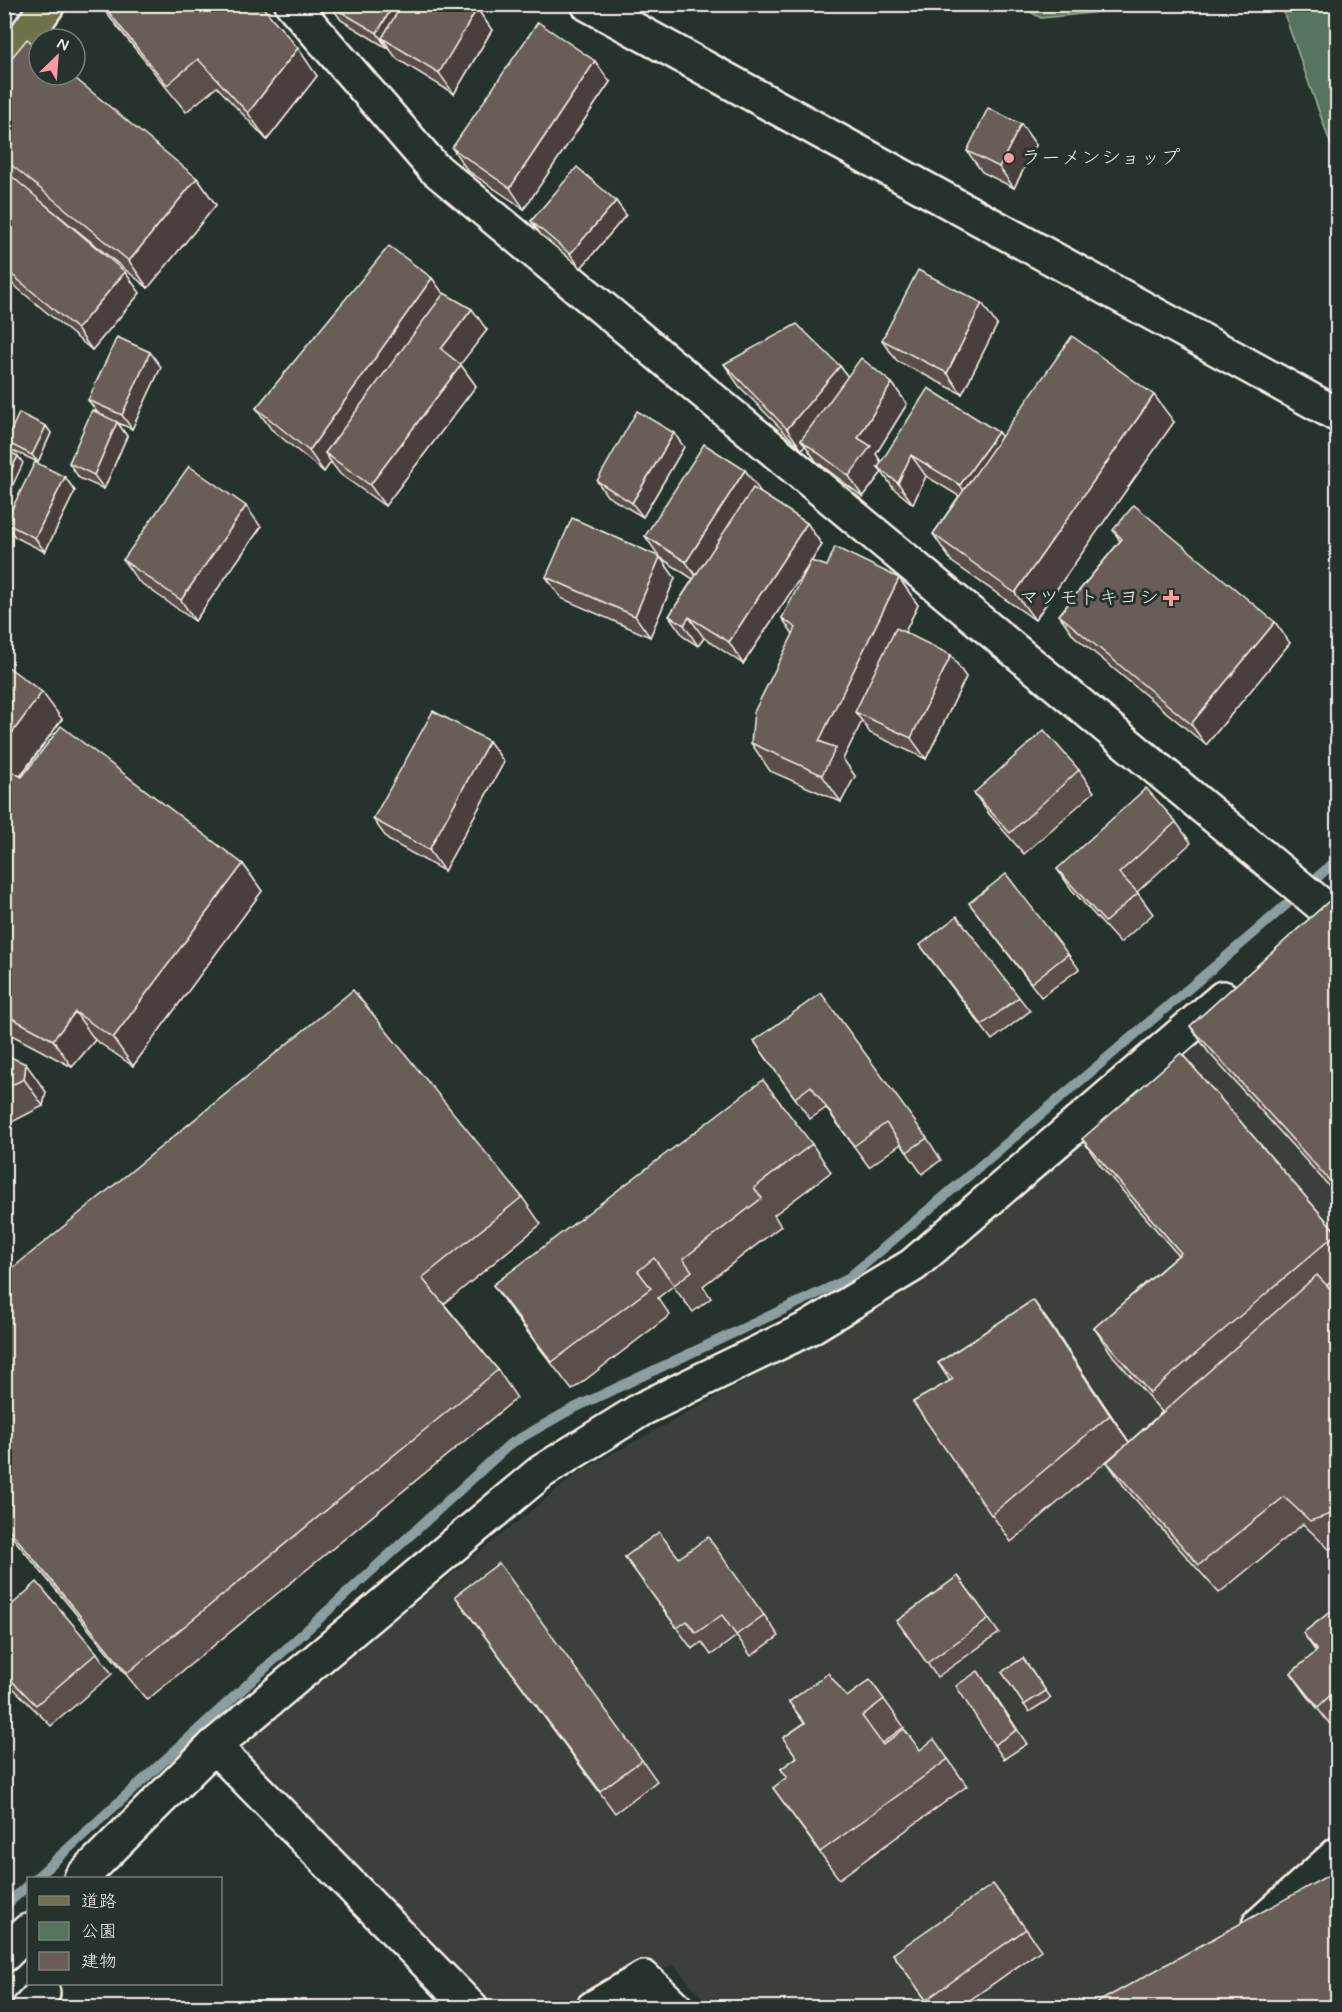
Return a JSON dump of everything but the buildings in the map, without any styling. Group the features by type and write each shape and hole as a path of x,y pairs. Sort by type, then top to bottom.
{"main road":[{"path":"4,67 48,4"}],"street":[{"path":"292,4 433,167 1332,904 1299,932"},
{"path":"588,4 1338,415"},
{"path":"82,1877 214,1746 541,1472 642,1409 808,1329 913,1265 1245,978"},
{"path":"214,1746 471,2007"},
{"path":"1241,1941 1338,1854"},
{"path":"4,1955 27,1932"},
{"path":"593,2007 644,1978 676,2007"}],"shaded area":[{"path":"1337,923 1337,1836 1177,1991 1144,2008 711,2007 673,1964 595,2007 471,2007 224,1756 581,1471 897,1298"}],"green space":[{"path":"1018,5 1170,5 1041,18"},
{"path":"1281,5 1337,5 1337,162"}],"waterway":[{"path":"37,1877 510,1444 570,1410 846,1280 1338,859"},
{"path":"4,1907 27,1886"}],"place":[{"name":"ラーメンショップ","path":"1009,158"},
{"name":"マツモトキヨシ","path":"1171,598"}]}
